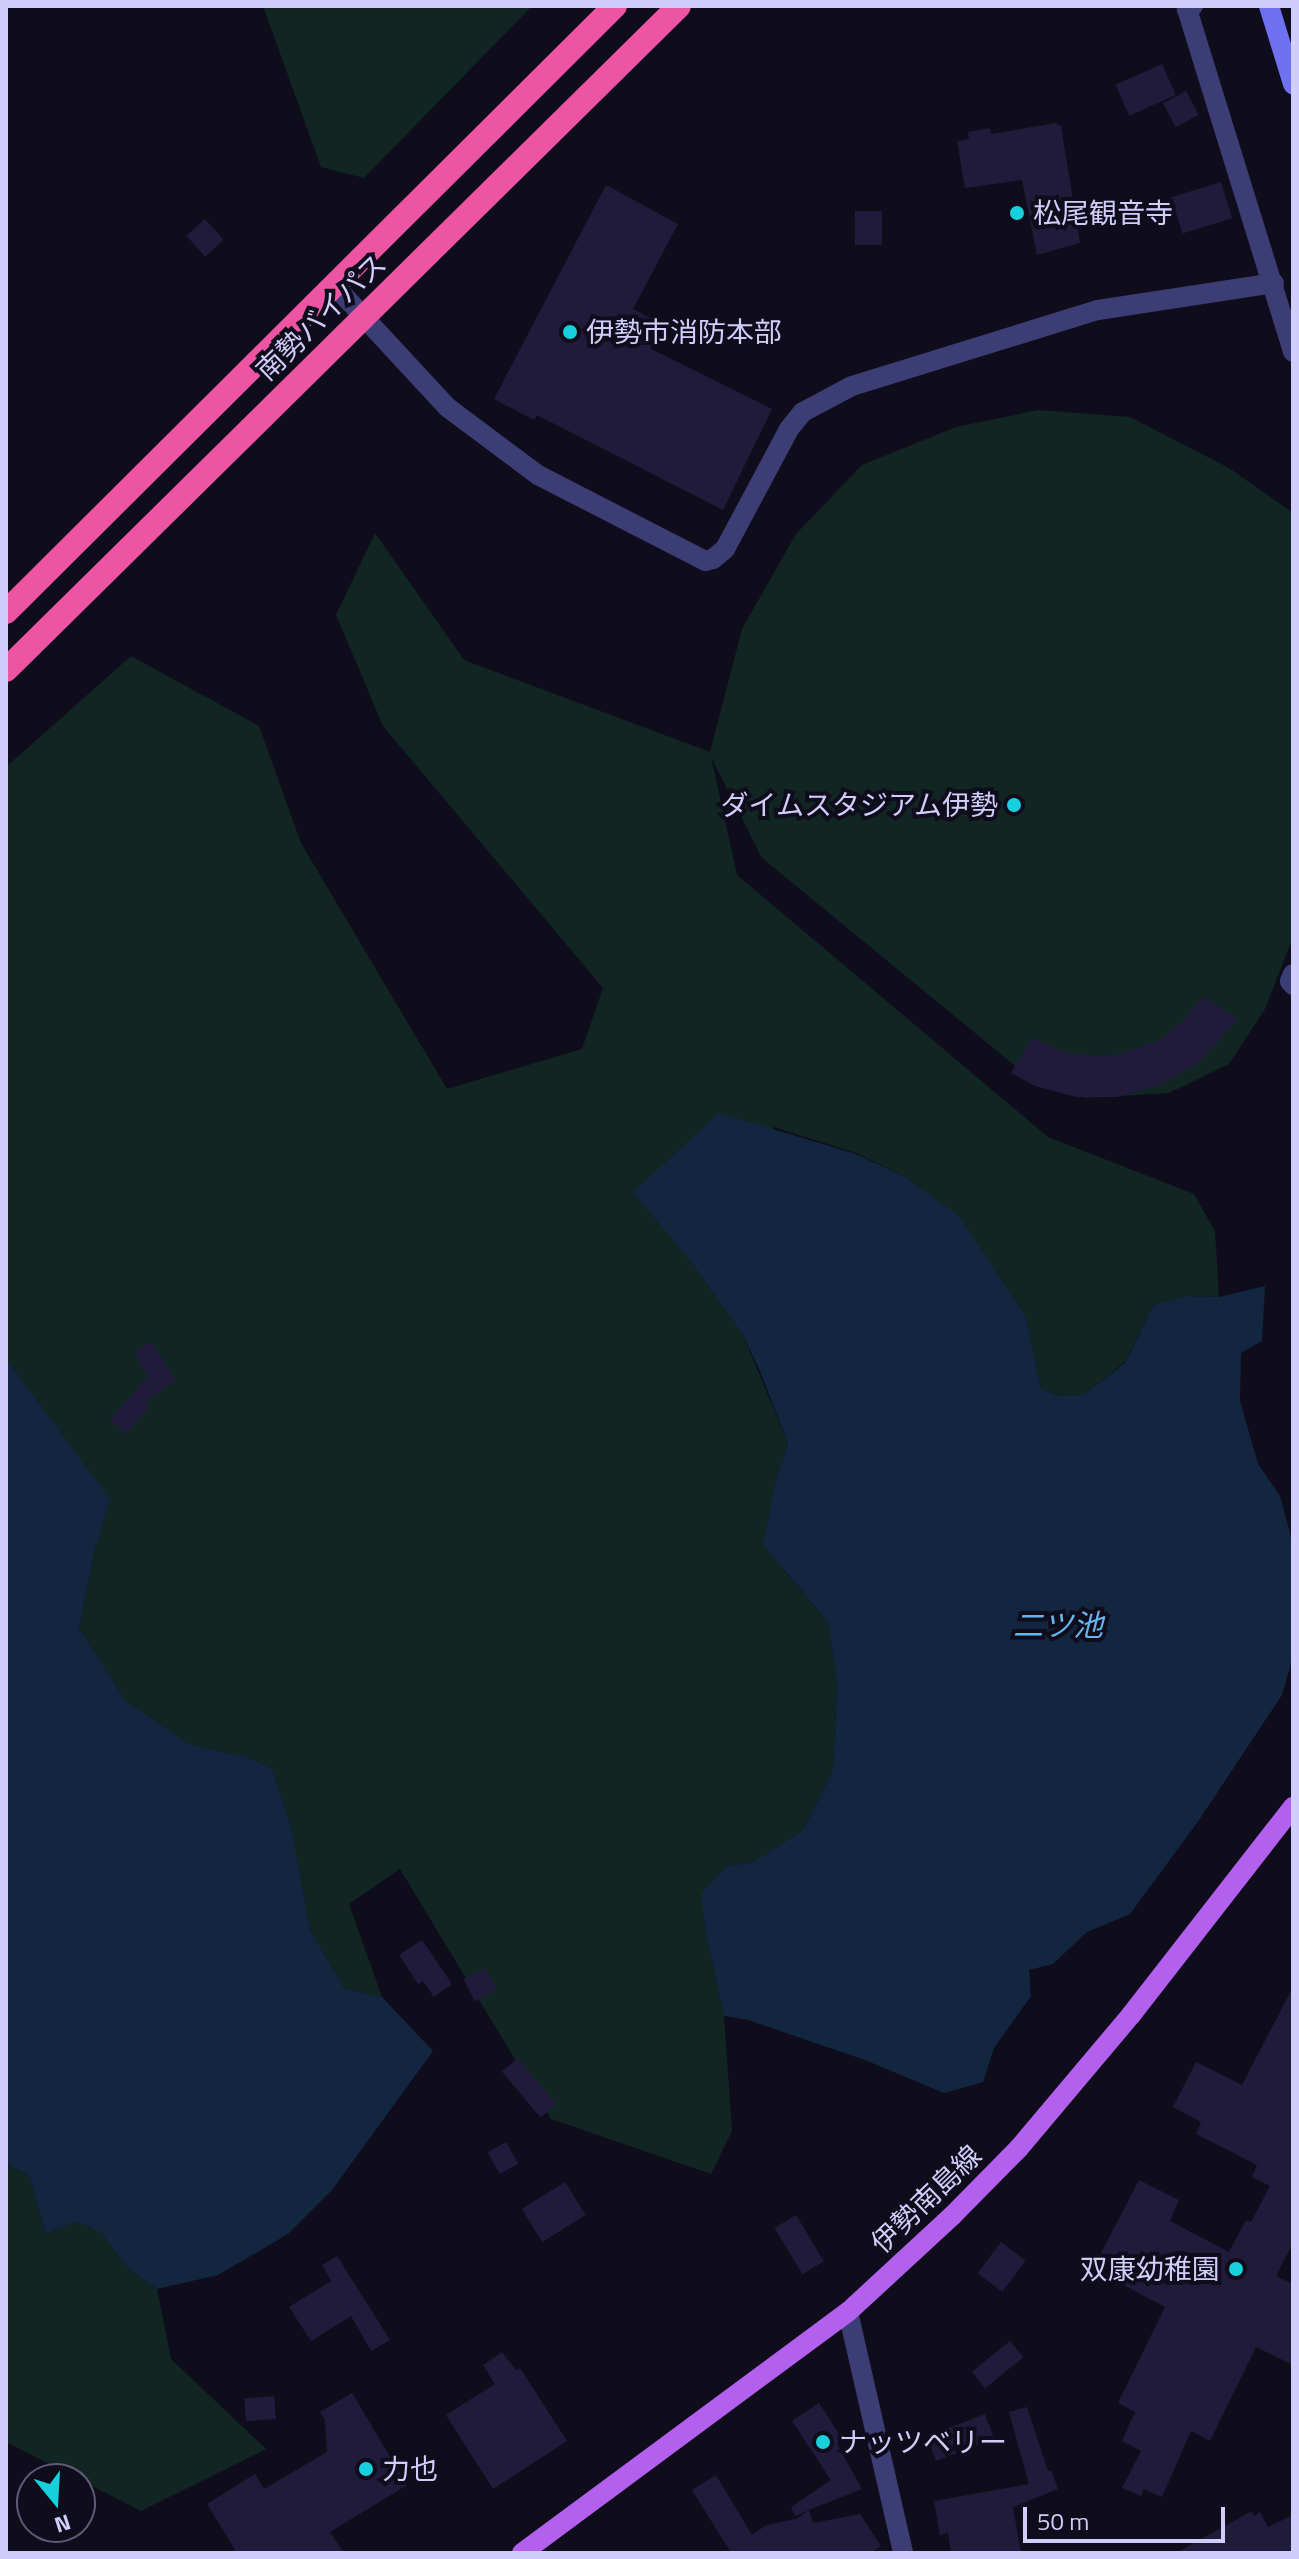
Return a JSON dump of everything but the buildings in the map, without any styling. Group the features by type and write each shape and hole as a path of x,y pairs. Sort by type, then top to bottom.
{"highway":[{"name":"南勢バイパス","path":"6,612 615,6"},
{"name":"南勢バイパス","path":"6,670 679,6"}],"main road":[{"name":"伊勢南島線","path":"522,2553 848,2312 952,2216 1019,2148 1131,2015 1293,1807"}],"street":[{"path":"1193,6 1187,9 1293,352"},
{"path":"1269,6 1293,84"},
{"path":"335,286 447,407 538,475 705,561 713,559 725,549 789,429 803,412 837,393 1098,310 1274,283"},
{"path":"1293,974 1290,981 1293,985"},
{"path":"848,2312 903,2553"}],"green space":[{"path":"263,6 532,6 364,178 321,167"},
{"path":"1038,410 1130,417 1229,468 1293,513 1293,937 1265,1009 1229,1064 1169,1093 1085,1098 1019,1069 762,858 711,757 737,875 1048,1137 1194,1194 1215,1231 1219,1297 1186,1296 1153,1305 1125,1362 1084,1394 1058,1396 1041,1388 1025,1315 959,1217 905,1177 856,1153 774,1127 688,1258 743,1335 788,1443 777,1476 781,1567 828,1622 837,1685 833,1770 803,1830 753,1862 725,1867 702,1895 706,1934 724,2016 732,2131 711,2174 551,2119 400,1869 349,1904 382,1997 345,1989 310,1930 292,1830 272,1768 244,1756 191,1745 126,1701 79,1628 109,1499 9,1363 6,1364 6,767 131,656 259,726 301,843 447,1089 582,1049 603,988 383,726 336,615 375,533 464,660 710,752 742,629 796,534 862,465 956,427"},
{"path":"6,2164 29,2175 46,2234 77,2221 101,2233 129,2269 157,2289 171,2359 266,2449 141,2511 96,2488 96,2463 47,2463 6,2442"}],"water":[{"name":"二ツ池","path":"719,1113 856,1154 905,1177 959,1216 1025,1315 1041,1388 1058,1396 1084,1394 1125,1363 1153,1305 1186,1296 1219,1297 1265,1286 1262,1341 1241,1353 1240,1401 1258,1464 1280,1496 1293,1544 1293,1656 1282,1695 1199,1820 1130,1914 1087,1932 1053,1964 1029,1970 1031,1996 994,2048 983,2082 944,2093 865,2060 748,2020 724,2016 706,1934 701,1894 725,1867 753,1862 803,1830 833,1770 837,1685 828,1622 763,1545 777,1476 788,1443 759,1369 743,1335 688,1258 633,1192"},
{"path":"9,1363 110,1499 95,1549 79,1628 126,1701 191,1745 244,1756 272,1768 292,1830 310,1930 345,1989 382,1997 433,2051 332,2190 288,2234 218,2275 157,2289 129,2269 101,2233 77,2221 46,2234 29,2175 6,2164 6,1364"}],"place":[{"name":"松尾観音寺","path":"1017,213"},
{"name":"伊勢市消防本部","path":"570,332"},
{"name":"ダイムスタジアム伊勢","path":"1014,805"},
{"name":"双康幼稚園","path":"1236,2269"},
{"name":"ナッツベリー","path":"823,2442"},
{"name":"力也","path":"366,2469"}]}
